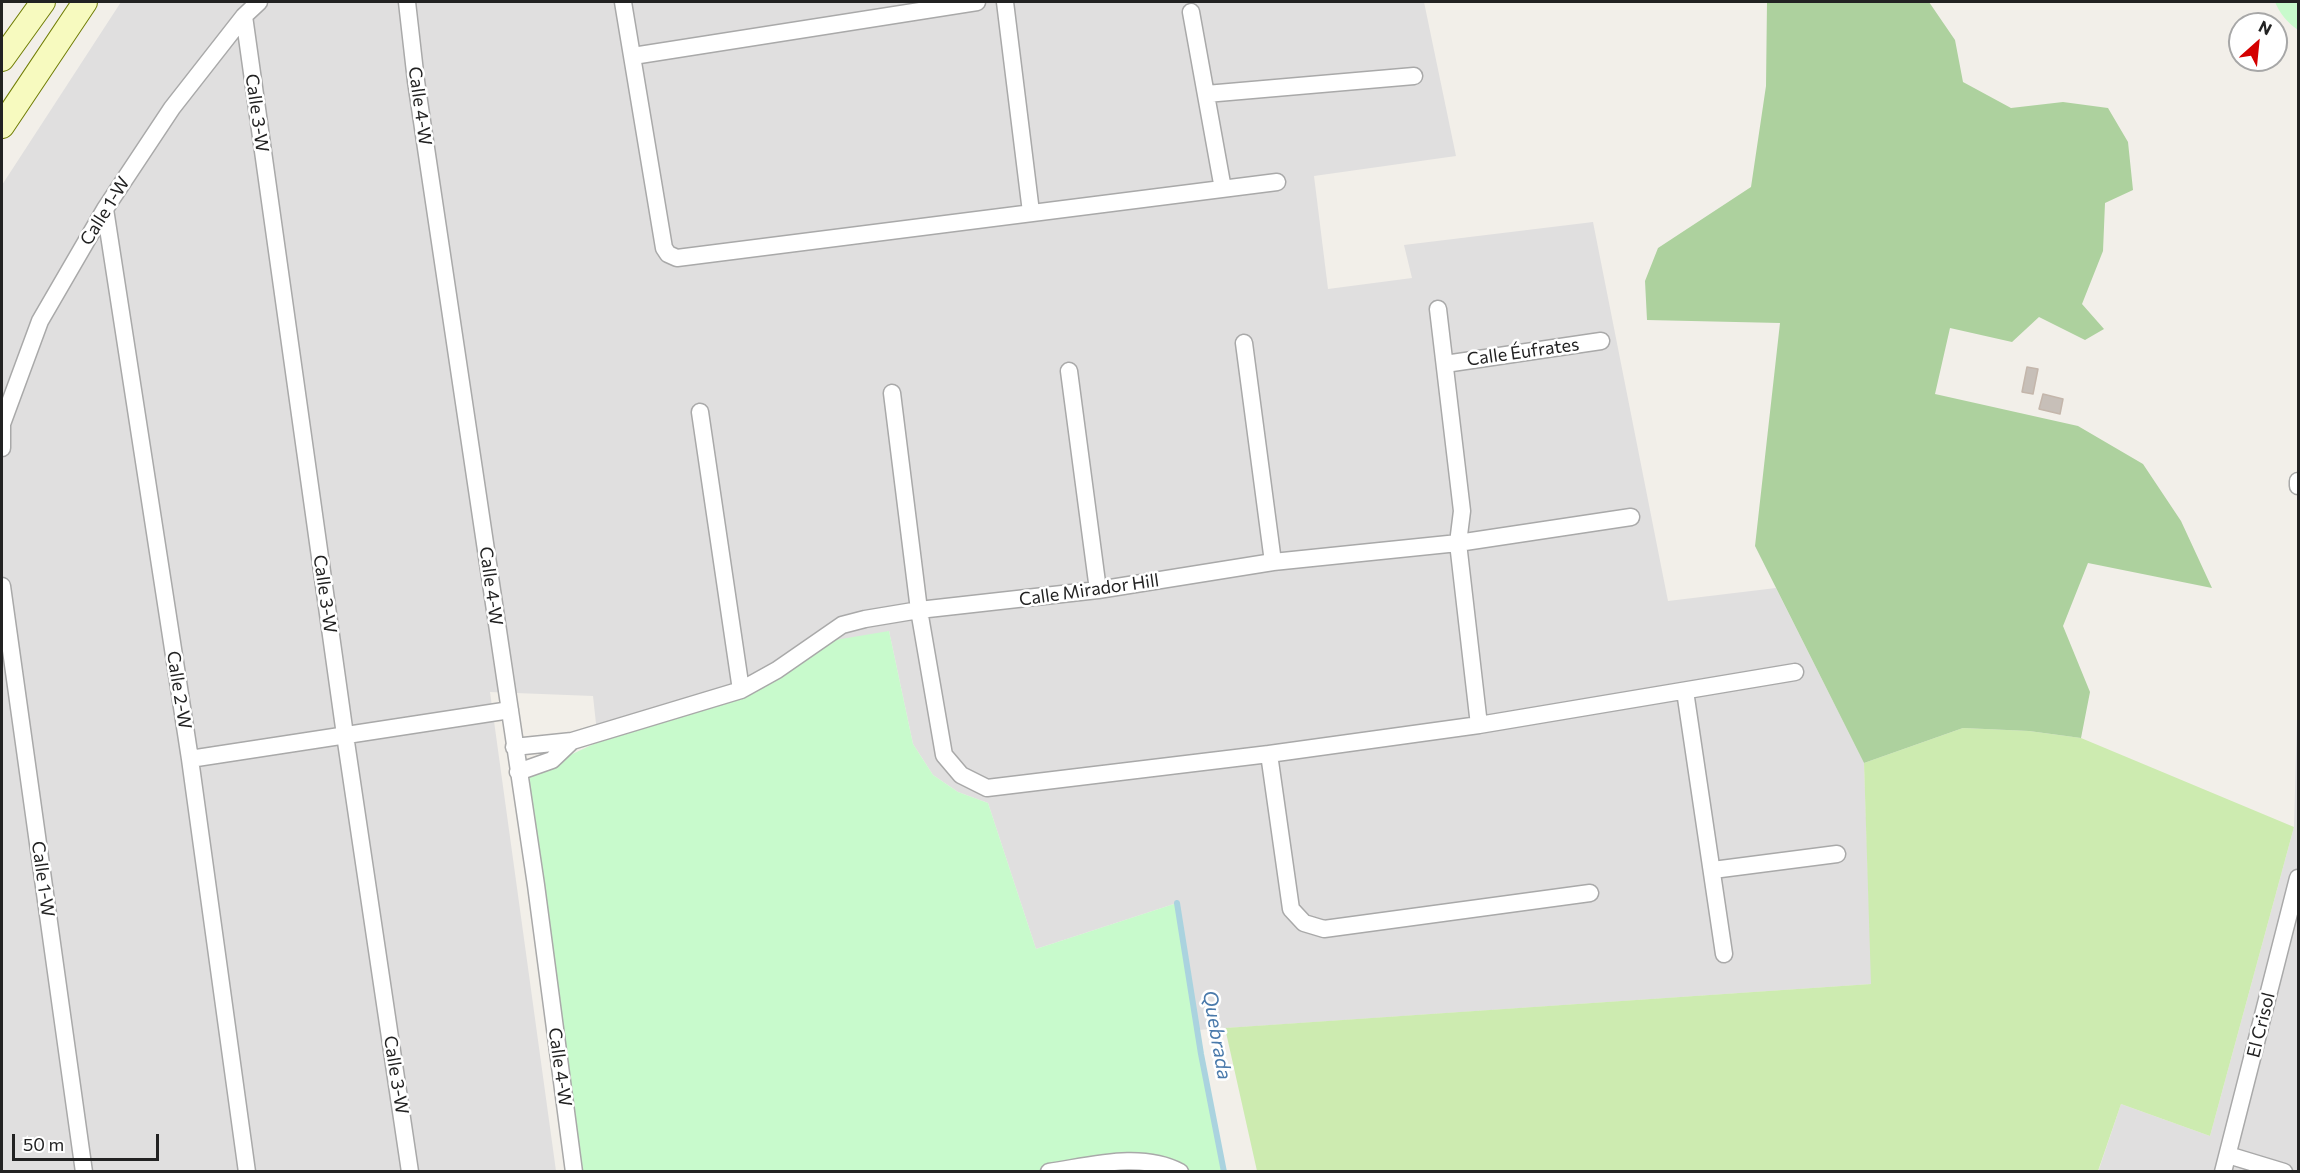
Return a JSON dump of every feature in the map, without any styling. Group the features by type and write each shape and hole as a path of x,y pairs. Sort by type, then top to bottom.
{"main road":[{"path":"2,59 43,2"},
{"path":"2,126 85,2"}],"street":[{"name":"Calle 1-W","path":"2,448 3,424 40,321 105,209 172,108 244,16 259,2"},
{"name":"Calle 4-W","path":"407,2 416,81 536,885 574,1172"},
{"path":"623,2 664,248 668,254 677,258 1277,182"},
{"path":"633,56 977,2"},
{"path":"1005,2 1031,212"},
{"path":"1191,12 1223,189"},
{"name":"Calle 3-W","path":"244,16 345,735 410,1172"},
{"path":"1206,94 1414,76"},
{"name":"Calle 2-W","path":"105,209 190,759 247,1172"},
{"path":"1438,309 1462,511 1458,543 1479,725"},
{"name":"Calle Éufrates","path":"1445,364 1601,341"},
{"path":"1244,343 1273,562"},
{"path":"1069,371 1098,590"},
{"path":"892,393 919,610 944,755 961,775 987,788 1269,754 1479,725 1795,672"},
{"path":"700,412 741,690"},
{"path":"2298,481 2298,486"},
{"name":"Calle Mirador Hill","path":"514,747 572,741 741,690 777,670 842,625 865,619 919,610 1098,590 1273,562 1458,543 1631,517"},
{"name":"Calle 1-W","path":"2,586 84,1172"},
{"path":"1685,691 1725,954"},
{"path":"190,759 510,710"},
{"name":"Calle Mirador Hill","path":"518,772 552,760 572,741"},
{"path":"1269,754 1291,909 1304,923 1324,929 1590,893"},
{"path":"1713,870 1837,854"},
{"name":"El Crisol","path":"2223,1172 2298,878"},
{"path":"2228,1155 2284,1172"},
{"path":"1049,1172 1136,1161 1157,1162 1180,1172"}],"shaded area":[{"path":"121,2 1424,2 1456,156 1314,176 1328,289 1412,278 1404,245 1593,222 1668,601 1776,588 1864,763 1872,984 1198,1030 1177,903 1036,949 988,803 958,792 933,775 913,744 889,631 743,693 598,742 593,696 490,692 556,1171 2,1171 2,185"},
{"path":"2298,681 2298,1171 2098,1172 2121,1104 2210,1136 2294,827"}],"green space":[{"path":"1767,2 1929,2 1955,40 1963,82 2011,108 2063,102 2108,108 2128,142 2133,190 2105,203 2103,251 2082,304 2104,329 2085,340 2039,317 2012,342 1950,328 1935,394 2078,426 2143,464 2181,521 2212,588 2088,563 2063,626 2090,692 2081,738 2029,731 1963,728 1864,763 1755,546 1780,323 1647,320 1645,281 1658,248 1751,187 1766,86"},
{"path":"2275,2 2298,2 2298,30 2288,22 2288,12 2279,10"},
{"path":"889,631 913,744 933,775 958,792 988,803 1036,949 1177,903 1224,1171 1180,1171 1172,1167 1049,1172 573,1171 519,779 598,742 743,693 823,642"},
{"path":"1963,728 2029,731 2081,738 2294,827 2210,1136 2121,1104 2098,1171 1257,1171 1225,1028 1871,984 1864,763"}],"building":[{"path":"2027,367 2038,369 2033,394 2022,392"},
{"path":"2043,394 2063,399 2060,414 2039,409"}],"waterway":[{"name":"Quebrada","path":"1177,903 1201,1054 1224,1172"}]}
